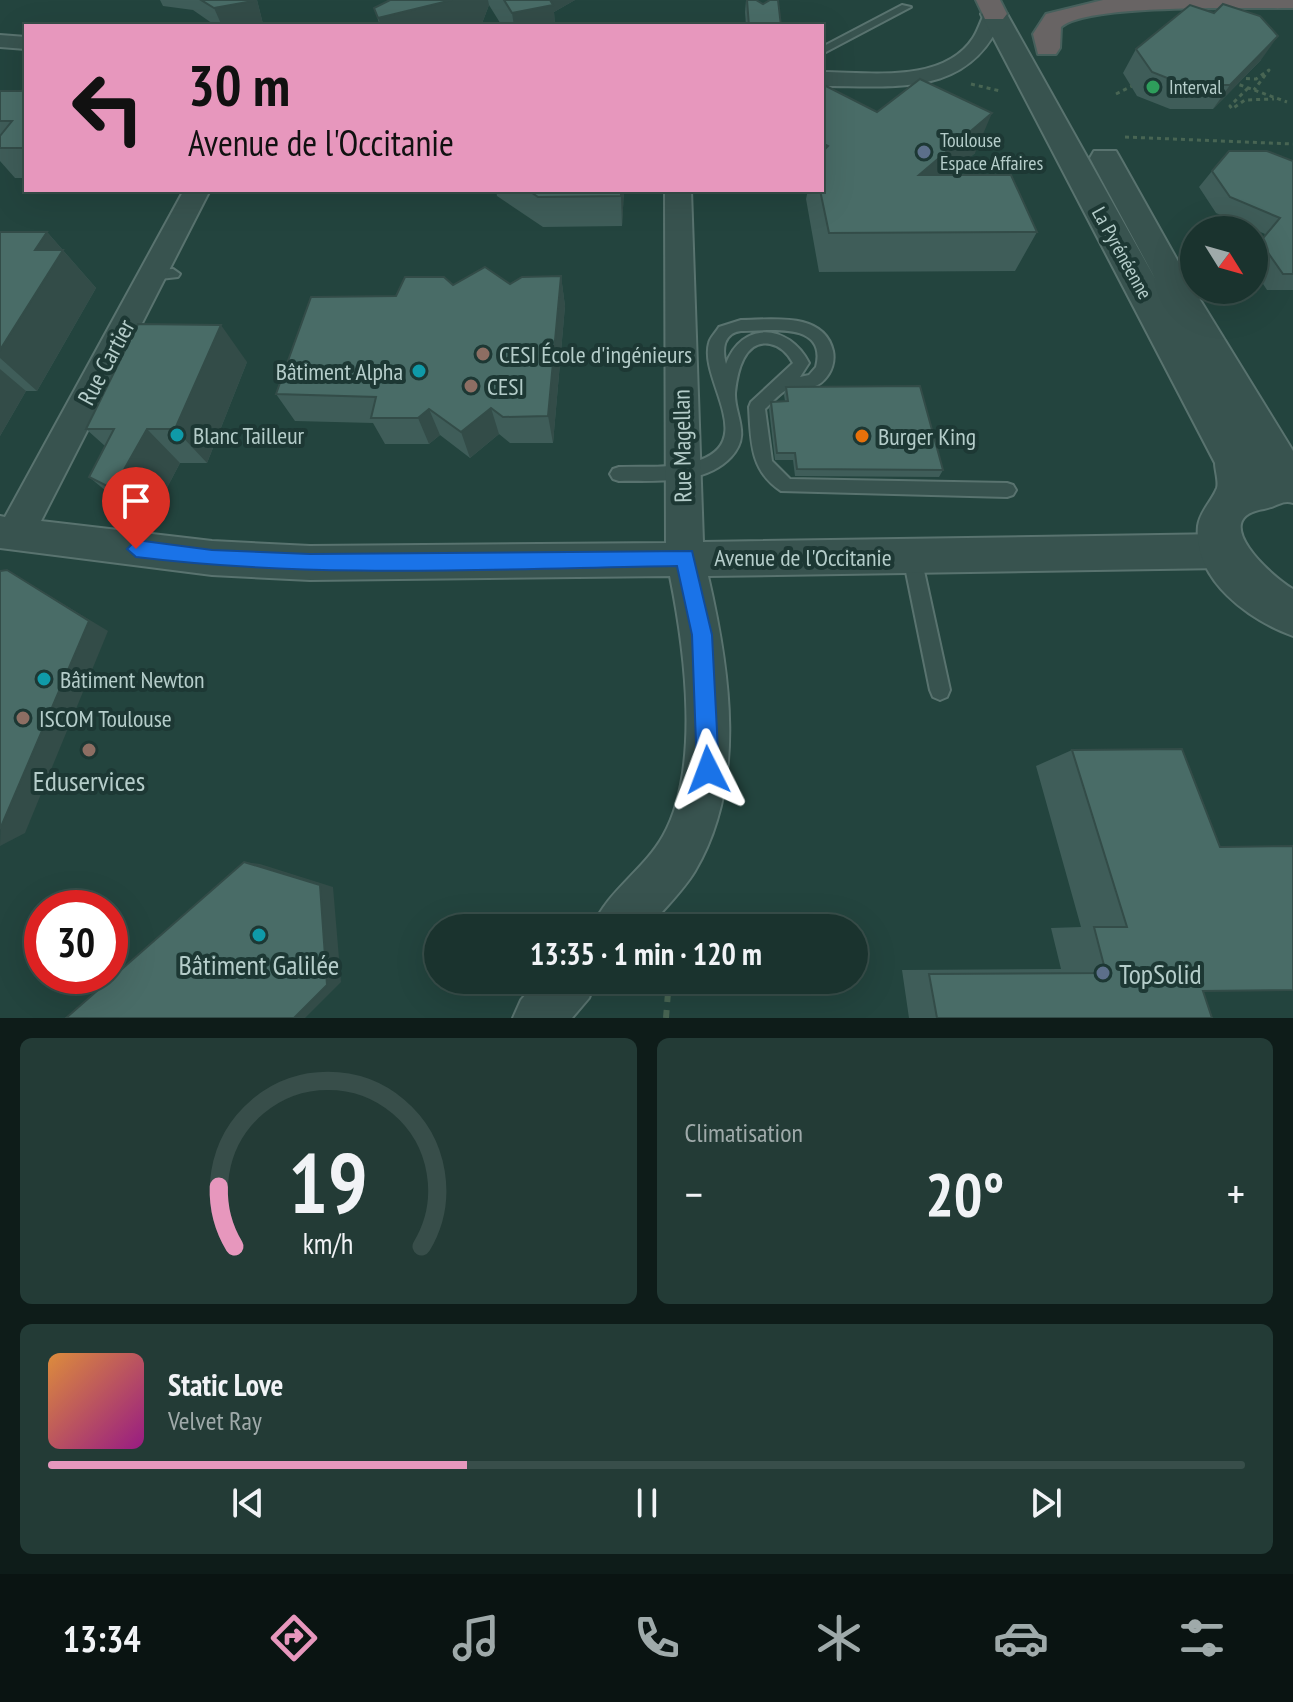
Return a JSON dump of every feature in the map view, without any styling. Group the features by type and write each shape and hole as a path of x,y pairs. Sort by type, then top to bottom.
{"highway":[{"path":"1047,48 1044,35 1050,23 1059,16 1089,6 1293,1"}],"street":[{"name":"La Pyrénéenne","path":"991,7 1236,463 1239,495"},
{"path":"824,79 932,75 952,69 978,50 990,32 991,7"},
{"path":"0,41 24,43"},
{"name":"La Pyrénéenne","path":"1047,48 1268,449 1293,485"},
{"name":"Rue Cartier","path":"7,533 162,275 196,192"},
{"name":"Rue Magellan","path":"628,914 678,856 696,819 708,770 702,635 685,557 678,192"},
{"path":"1293,493 1258,490 1239,495 1229,502 1219,523 1223,551 1234,570 1252,589 1293,614"},
{"name":"Avenue de l'Occitanie","path":"7,533 212,558 310,563 1223,551"},
{"path":"539,1018 559,994"}],"lane":[{"path":"824,50 906,7"},
{"path":"619,474 682,471 708,465 722,456 734,433 728,391 715,358 718,339 735,326 799,326 814,332 826,347 826,364 819,377 808,382 786,383"},
{"path":"728,391 735,359 742,347 765,339 785,341 796,348 801,363 786,383 757,407 763,465 772,478 787,486 1007,490"},
{"path":"912,557 940,690"}],"path":[{"path":"1223,79 1256,79 1269,70 1254,90"},
{"path":"1223,79 1227,84"},
{"path":"1223,79 1287,102"},
{"path":"1116,94 1140,84"},
{"path":"1248,88 1230,106 1232,109 1245,100 1279,99"},
{"path":"1111,136 1293,144"},
{"path":"666,1018 668,994"}],"building":[{"path":"201,0 253,0 253,1 214,8"},
{"path":"390,0 452,0 378,18 374,8"},
{"path":"504,0 550,0 553,5 512,13"},
{"path":"747,0 763,4 778,0 781,24 749,24"},
{"path":"1223,4 1260,16 1278,36 1230,85 1185,85 1152,72 1136,49 1190,5 1214,13"},
{"path":"920,79 992,113 919,175 1011,175 1037,232 829,233 820,192 824,192 824,150 828,146 824,144 824,85 877,112"},
{"path":"24,90 24,148 0,148 0,136 12,121 0,121 0,91"},
{"path":"1229,151 1267,151 1293,161 1293,274 1283,274 1268,253 1268,232 1280,218 1230,197 1212,171"},
{"path":"531,192 621,192 621,196 538,197"},
{"path":"0,232 47,232 35,250 63,250 0,350"},
{"path":"485,267 510,284 522,277 561,276 548,416 503,417 491,408 461,432 429,409 418,418 371,418 376,397 276,394 311,297 396,296 405,277 444,277 453,285"},
{"path":"138,324 221,325 175,429 147,429 113,489 89,477 114,429 86,429"},
{"path":"920,386 943,470 797,469 795,453 777,453 771,402 788,401 786,387"},
{"name":"Bâtiment Newton","path":"7,570 89,621 0,829 0,571"},
{"path":"1182,749 1220,847 1293,846 1293,990 1203,991 1212,1018 937,1018 929,974 1106,973 1094,927 1127,927 1072,750"},
{"name":"Bâtiment Galilée","path":"244,862 320,885 327,985 294,1018 66,1018 93,994 128,994 128,964"}],"place":[{"name":"Interval","path":"1153,87"},
{"name":"Toulouse Espace Affaires","path":"924,152"},
{"name":"CESI École d'ingénieurs","path":"483,354"},
{"name":"Bâtiment Alpha","path":"419,371"},
{"name":"CESI","path":"471,386"},
{"name":"Blanc Tailleur","path":"177,435"},
{"name":"Burger King","path":"862,436"},
{"name":"Bâtiment Newton","path":"44,679"},
{"name":"ISCOM Toulouse","path":"23,718"},
{"name":"Eduservices","path":"89,750"},
{"name":"Bâtiment Galilée","path":"259,935"},
{"name":"TopSolid","path":"1103,973"}],"route":[{"path":"136,549 212,558 310,563 685,557 702,635 708,770"}]}
